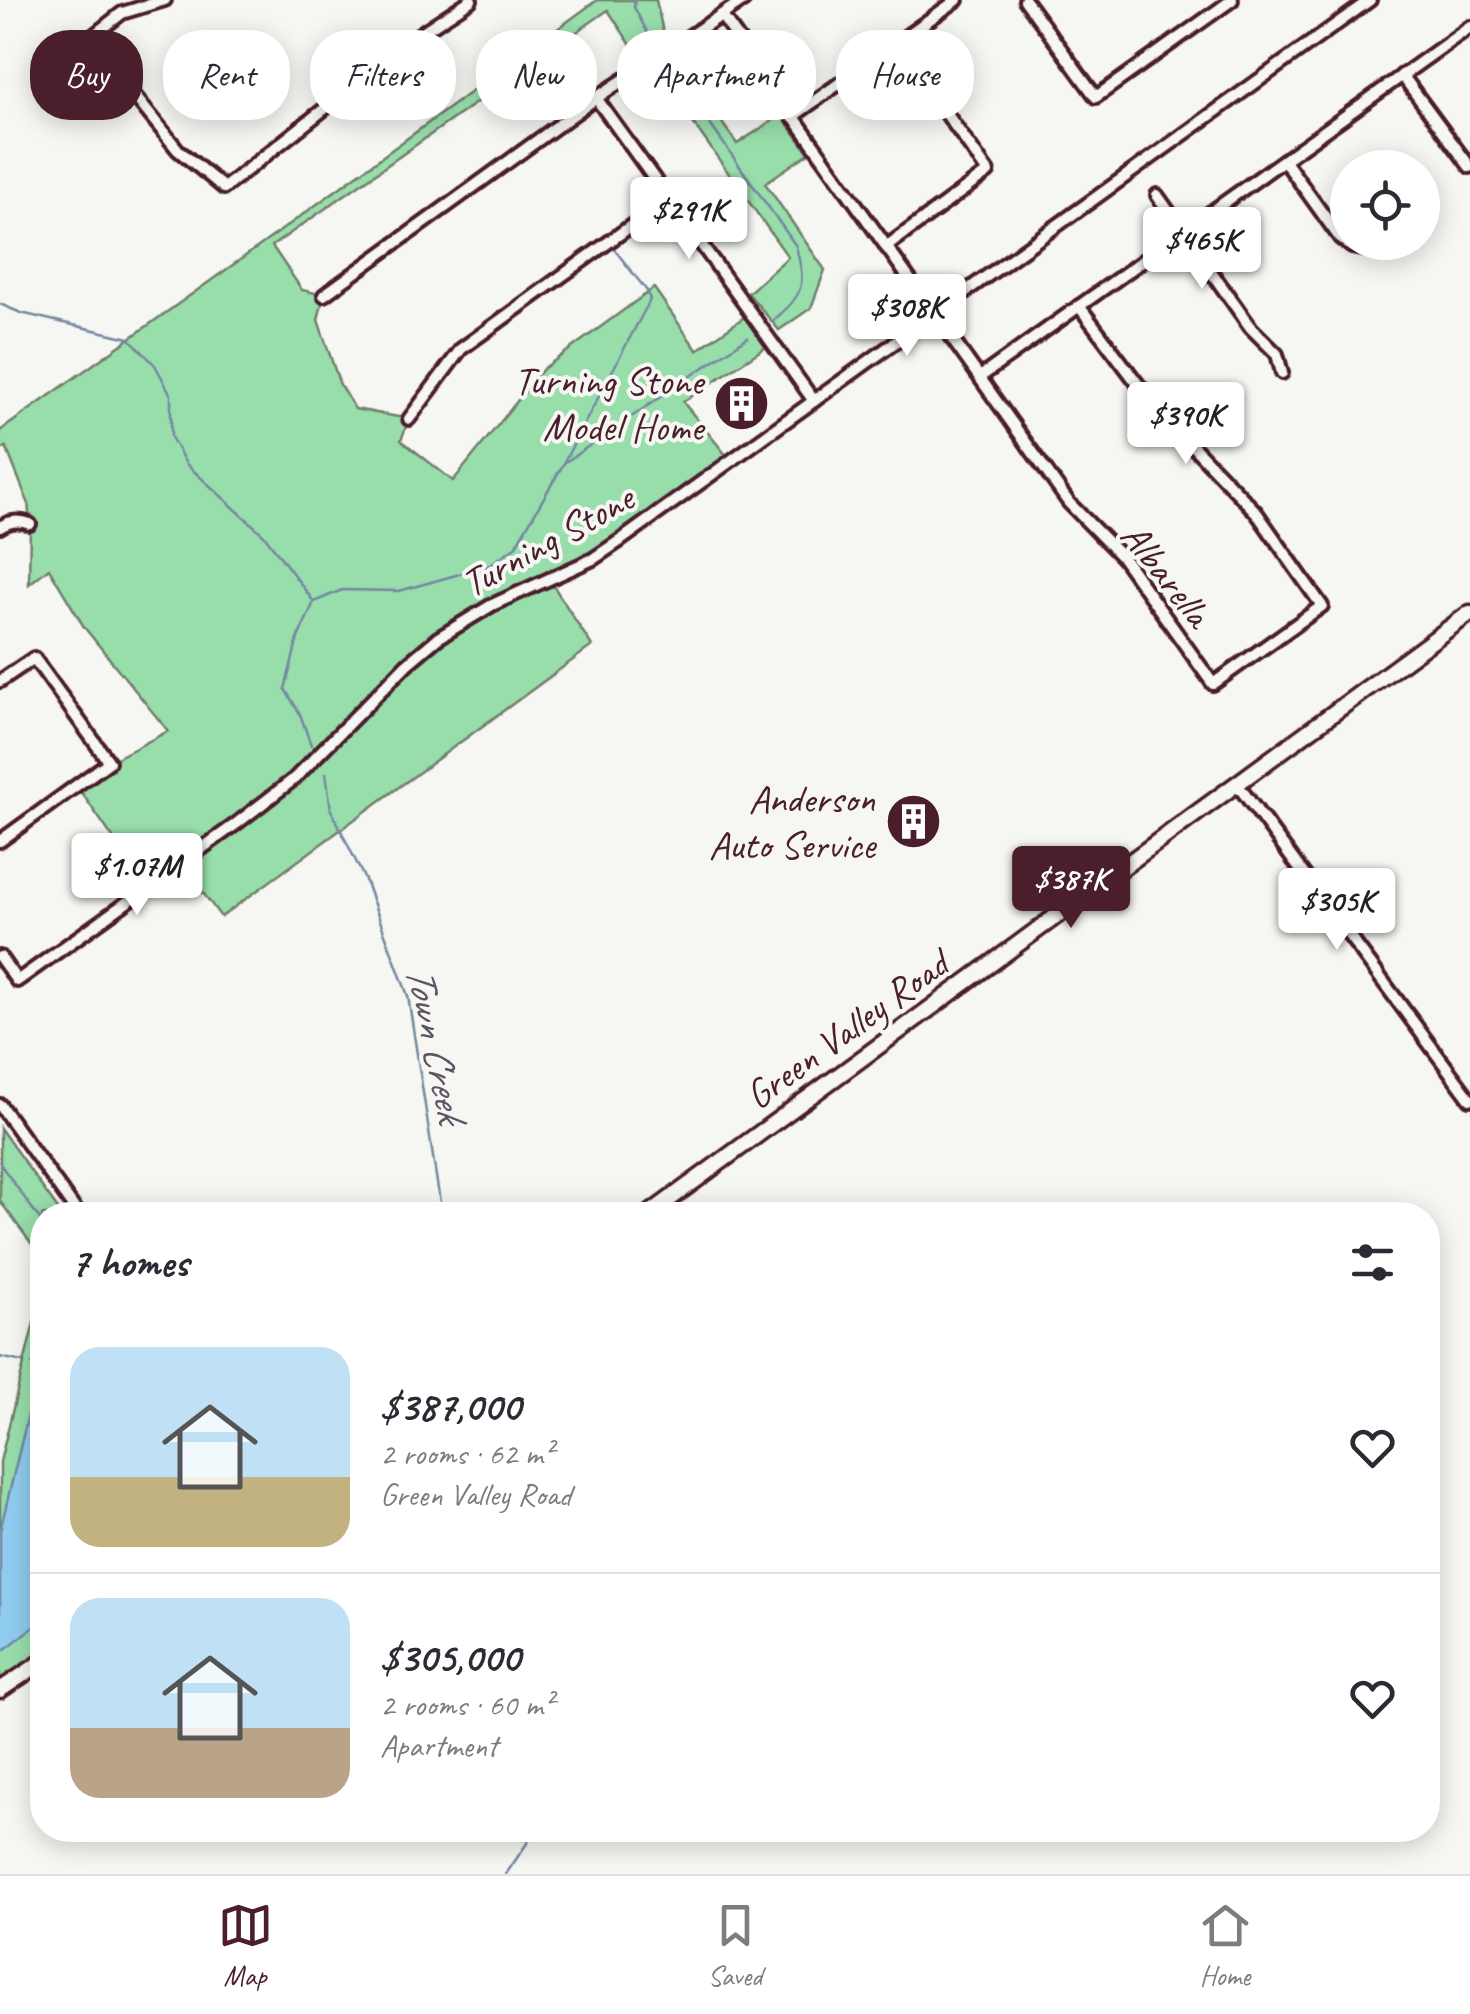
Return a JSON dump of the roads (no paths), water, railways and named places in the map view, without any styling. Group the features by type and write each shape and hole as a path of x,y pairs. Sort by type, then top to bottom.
{"street":[{"path":"165,0 122,13 89,39 178,150 224,188 418,35 471,0"},
{"path":"597,97 744,0"},
{"path":"914,30 956,0"},
{"path":"1025,0 1096,97 1232,0"},
{"name":"Turning Stone","path":"0,958 17,981 294,779 407,664 438,638 496,603 593,558 1370,0"},
{"name":"Albarella","path":"722,16 732,30"},
{"path":"980,378 1470,27"},
{"path":"1402,75 1470,168"},
{"path":"597,99 814,402"},
{"path":"324,295 566,120"},
{"name":"Albarella","path":"795,120 1069,503 1123,558 1213,684 1322,606 1256,512 1156,408 1080,306"},
{"path":"886,246 988,172 951,120"},
{"path":"1284,160 1330,224"},
{"path":"1158,195 1251,328 1277,354 1282,373"},
{"path":"408,419 461,350 668,199"},
{"path":"0,528 21,520 30,524"},
{"name":"Green Valley Road","path":"666,1202 1470,614"},
{"path":"0,681 34,658 109,762 0,840"},
{"path":"1237,784 1470,1099"},
{"path":"0,1104 70,1202"},
{"path":"0,1690 30,1670"}],"water":[{"path":"30,1407 30,1630 0,1653 0,1531"}],"waterway":[{"path":"635,0 634,7 646,30"},
{"path":"707,120 796,246 800,289 773,321"},
{"path":"565,460 650,300 614,249"},
{"name":"Town Creek","path":"0,304 21,313 129,338 155,365 171,395 171,437 186,464 264,535 314,602 298,638 285,689 300,714 311,745"},
{"path":"314,602 342,590 399,591 488,566 515,547 564,463 748,337"},
{"name":"Town Creek","path":"326,773 331,810 365,880 408,996 440,1202"},
{"path":"0,1164 30,1205"},
{"path":"0,1357 23,1362"},
{"name":"Town Creek","path":"506,1874 528,1842"}],"place":[{"name":"Turning Stone Model Home","path":"742,403"},
{"name":"Anderson Auto Service","path":"914,821"}]}
